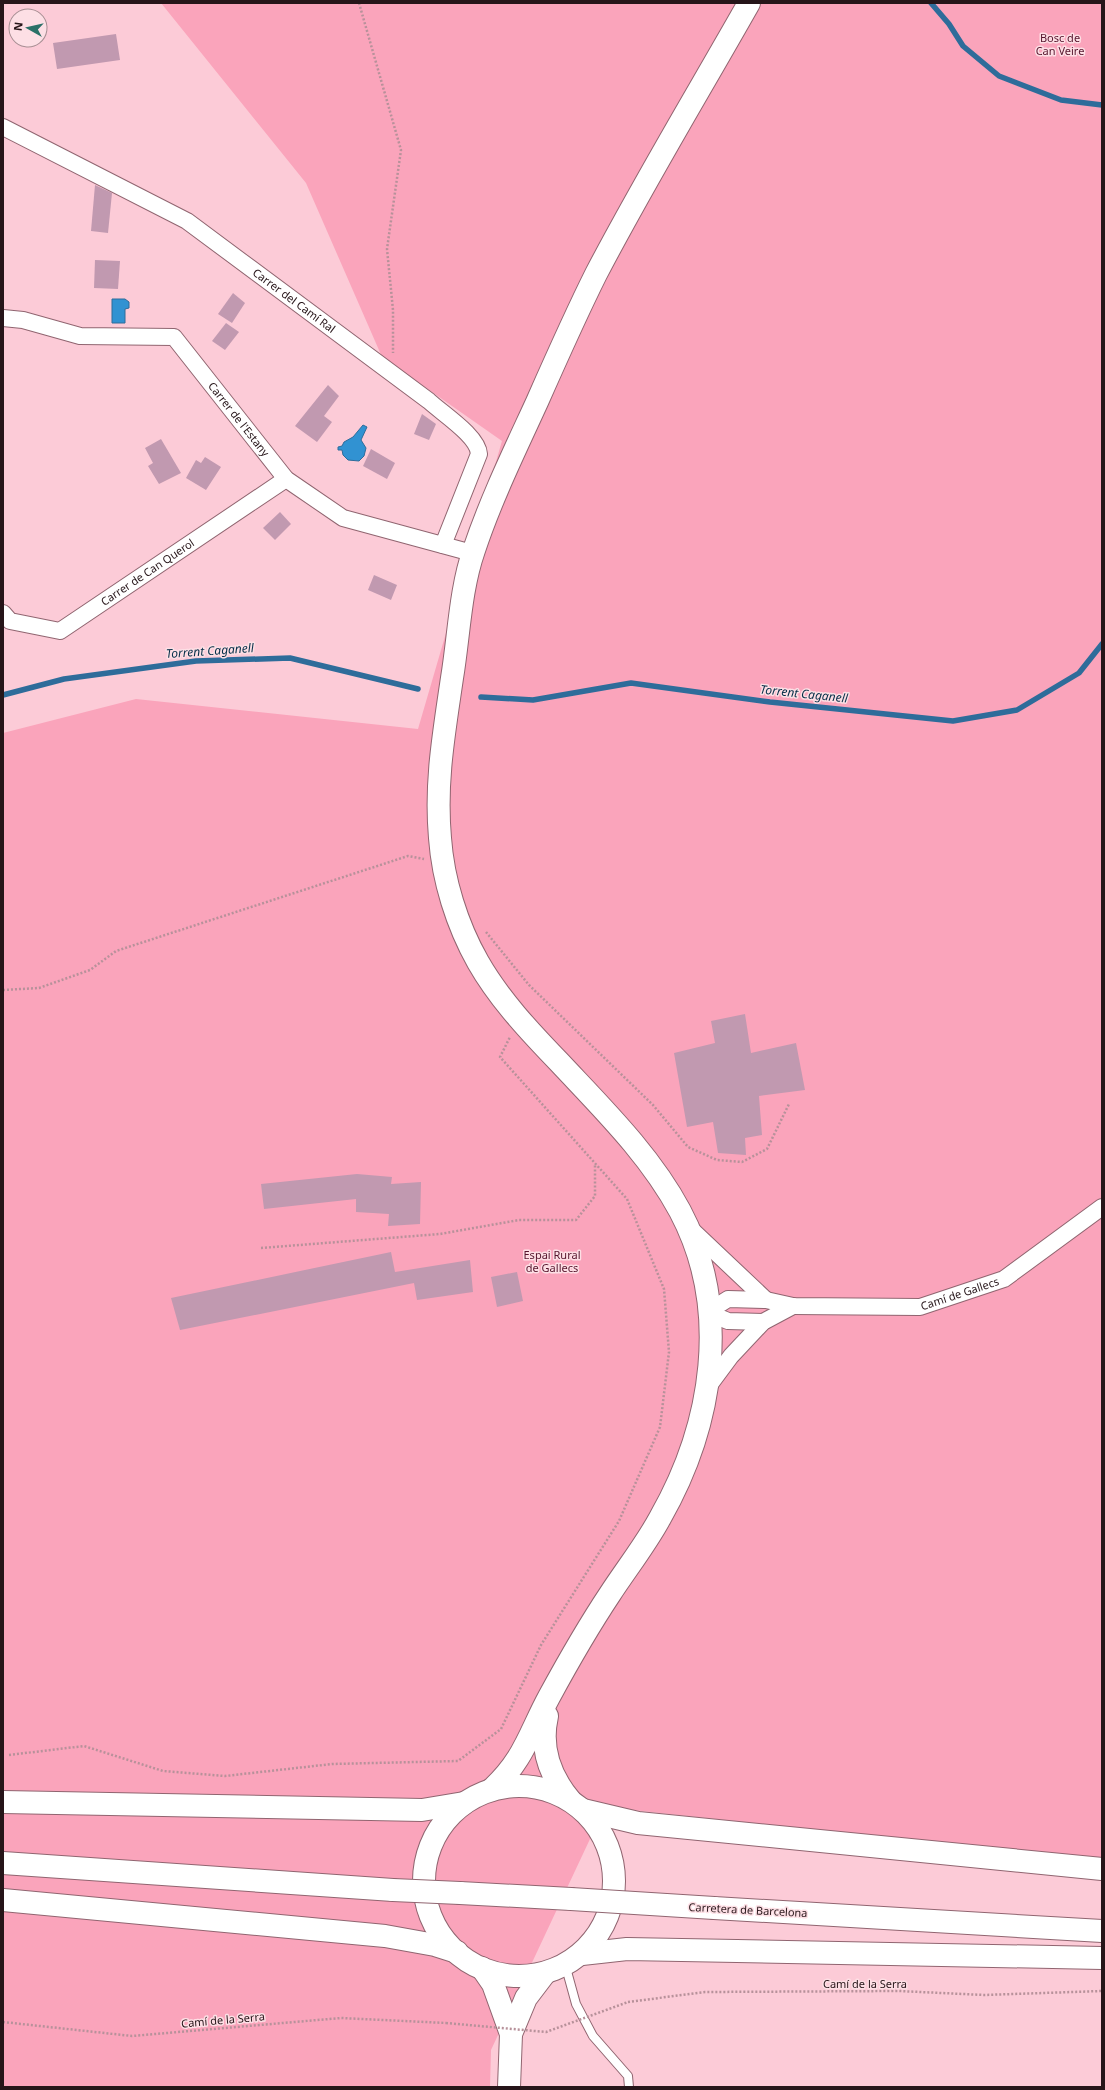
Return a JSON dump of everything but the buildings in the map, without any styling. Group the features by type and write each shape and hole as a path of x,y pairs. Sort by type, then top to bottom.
{"main road":[{"path":"491,1790 515,1766 552,1691 592,1622 658,1522 671,1497 692,1449 708,1387 711,1369 711,1314 698,1254 678,1208 649,1164 631,1142 520,1019 478,963 461,928 450,895 440,844 437,794 440,759 462,603 472,553 508,464 594,278 626,218 749,3"},
{"path":"3,1900 385,1936 435,1945 457,1952 482,1968 518,1976 545,1973 573,1959 596,1938 606,1921 613,1898 614,1881 614,1868 610,1852 600,1832 554,1777 548,1763 544,1744 544,1728 552,1691"},
{"path":"3,1802 422,1810 464,1803 491,1790 511,1786 530,1787 551,1791 576,1805 638,1823 1102,1869"},
{"path":"457,1952 440,1933 427,1910 423,1882 428,1857 436,1838 445,1821 464,1803"},
{"name":"Carretera de Barcelona","path":"3,1863 393,1890 572,1899 1102,1931"},
{"path":"573,1959 627,1949 1102,1958"},
{"path":"482,1968 494,1984 511,2034"},
{"path":"509,2087 511,2034 526,1998 545,1973"}],"street":[{"name":"Carrer del Camí Ral","path":"3,127 187,221 394,377 429,401 466,433 478,448 476,462 443,545"},
{"name":"Carrer de l'Estany","path":"3,318 23,320 80,336 174,337 286,479 343,518 472,553"},
{"name":"Carrer de Can Querol","path":"3,613 10,621 60,632 286,479"},
{"name":"Camí de Gallecs","path":"763,1322 728,1321 711,1314 717,1306 728,1299 766,1300 793,1306 920,1308 1004,1279 1102,1207"},
{"path":"687,1226 766,1300"},
{"name":"Camí de Gallecs","path":"708,1387 731,1356 763,1322 793,1306"}],"lane":[{"path":"573,1959 576,2004 593,2036 628,2076 629,2087"}],"path":[{"path":"359,3 401,150 387,249 393,310 394,377"},
{"path":"3,990 39,988 90,970 116,951 408,856 444,863"},
{"path":"485,930 529,985 653,1105 688,1147 717,1160 742,1162 767,1149 789,1104"},
{"path":"9,1755 84,1746 163,1771 225,1776 332,1764 458,1761 502,1729 541,1645 619,1521 660,1427 669,1352 664,1289 627,1199 500,1058 520,1019"},
{"path":"261,1248 440,1234 519,1220 576,1220 595,1196 595,1164"},
{"name":"Camí de la Serra","path":"3,2022 132,2036 341,2018 446,2023 546,2032 628,2002 705,1992 899,1991 984,1995 1102,1991"}],"green space":[{"name":"Espai Rural de Gallecs","path":"161,3 1102,3 1102,1861 605,1807 491,2050 490,2087 3,2087 3,733 136,699 418,729 502,441 382,357 306,183"}],"water":[{"path":"112,299 125,299 129,302 129,308 125,309 125,323 112,323"},
{"path":"363,425 367,427 361,440 366,448 364,456 359,461 348,460 343,455 342,450 338,450 338,447 342,446 344,442 353,437"}],"waterway":[{"path":"931,3 949,24 963,46 999,76 1061,100 1102,105"},
{"name":"Torrent Caganell","path":"481,697 533,700 631,683 770,702 953,721 1017,710 1079,673 1102,644"},
{"name":"Torrent Caganell","path":"3,695 64,679 196,661 290,658 418,689"}],"park label":[{"name":"Bosc de Can Veire","path":"1060,44"}]}
